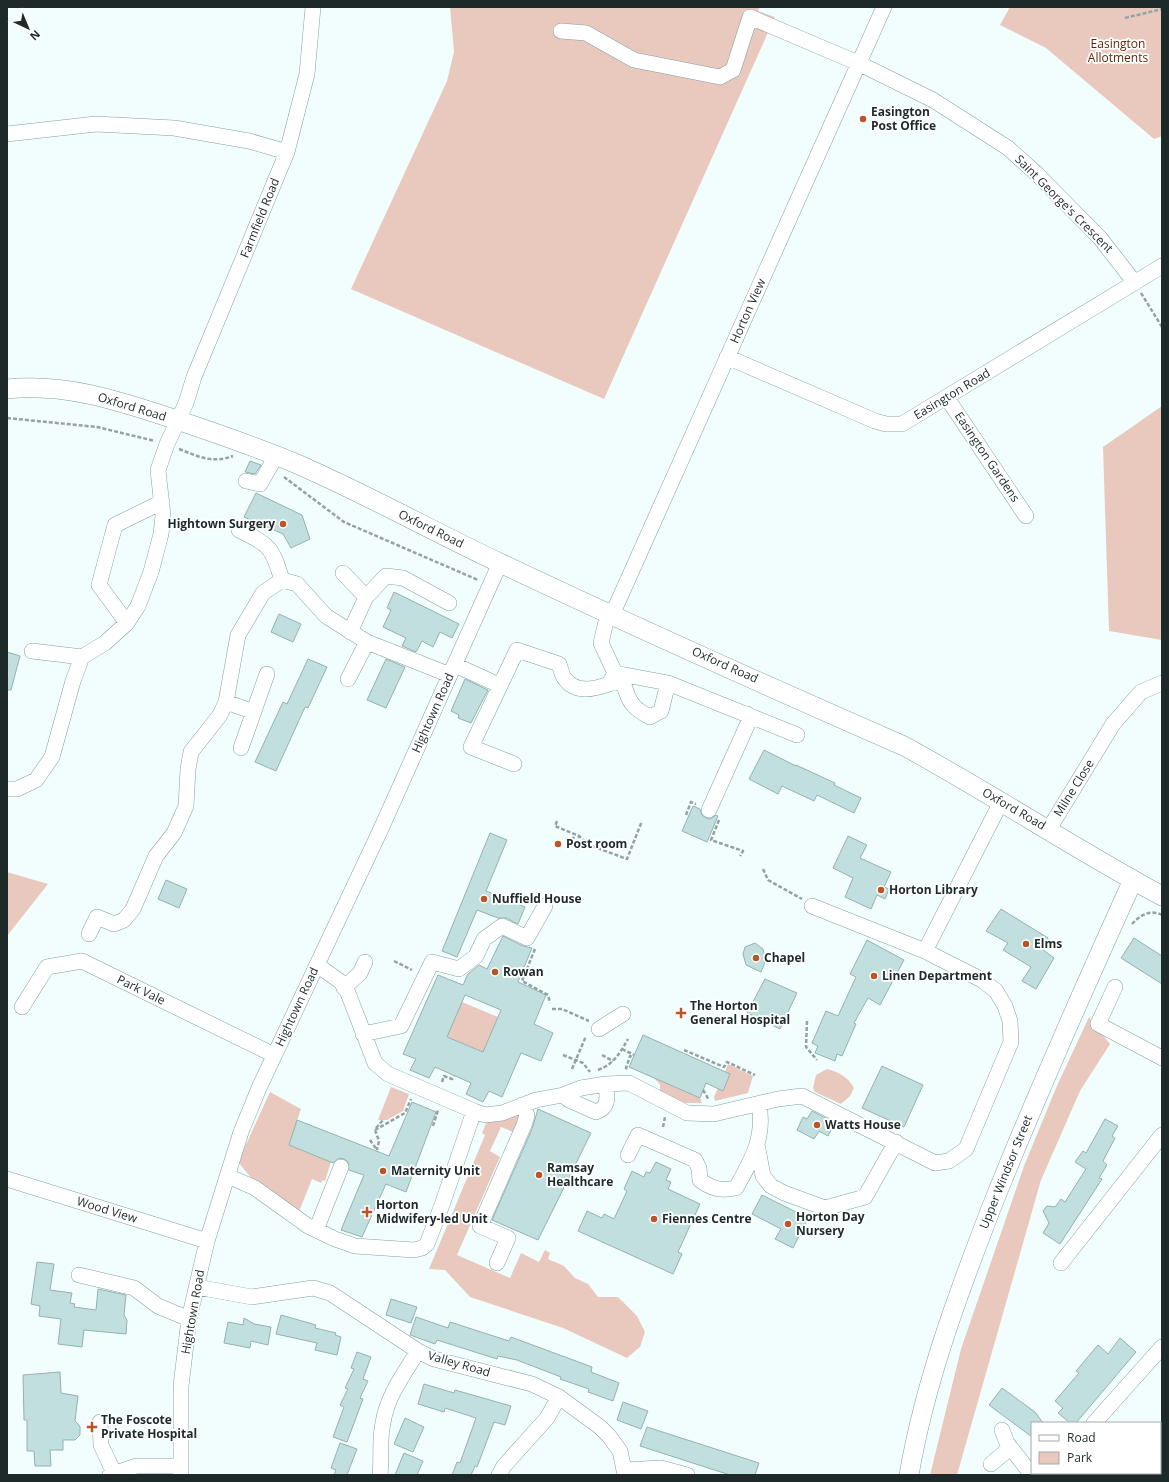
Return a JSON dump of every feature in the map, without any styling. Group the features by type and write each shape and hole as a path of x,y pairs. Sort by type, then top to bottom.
{"main road":[{"name":"Oxford Road","path":"7,389 40,387 68,389 126,403 206,429 297,464 500,563 904,746 1049,829 1132,880 1162,896"},
{"name":"Upper Windsor Street","path":"909,1475 915,1439 927,1391 937,1357 974,1252 1014,1151 1132,880"}],"street":[{"name":"Farmfield Road","path":"82,656 105,643 127,623 138,606 151,572 161,534 163,516 158,470 177,420 186,402 194,377 287,152 308,74 313,7"},
{"name":"Horton View","path":"613,676 601,643 610,614 884,7"},
{"name":"Saint George's Crescent","path":"561,32 586,33 634,60 720,77 733,70 750,17 858,63 947,108 1021,158 1100,238 1135,283"},
{"path":"7,134 96,124 144,126 174,128 249,141 287,152"},
{"name":"Easington Road","path":"727,357 886,424 902,424 1162,266"},
{"name":"Easington Gardens","path":"947,398 1026,516"},
{"path":"246,481 260,484 276,456"},
{"path":"127,623 100,585 115,525 162,502"},
{"path":"239,530 264,542 274,554 282,580"},
{"name":"Hightown Road","path":"181,1471 181,1386 189,1319 206,1241 241,1132 274,1055 453,670 500,563"},
{"path":"343,573 366,597"},
{"path":"350,632 366,597 386,576 403,578 449,603"},
{"path":"89,934 97,917 114,924 124,920 133,909 156,856 174,833 186,806 188,769 191,752 220,715 226,702 238,635 263,593 282,580 297,584 326,616 367,642 499,685"},
{"path":"348,679 367,642"},
{"path":"514,764 471,747 499,685 517,650 559,664 565,680 579,689 594,689 609,684 613,676"},
{"path":"7,789 17,789 36,780 52,757 73,681 82,656 32,651"},
{"path":"240,748 267,674"},
{"path":"613,676 668,683 797,735"},
{"path":"613,676 624,685 628,698 636,710 650,717 661,711 668,683"},
{"name":"Milne Close","path":"1049,829 1100,747 1112,724 1141,692 1162,683"},
{"path":"226,702 254,712"},
{"path":"709,810 749,721 747,714"},
{"path":"925,951 1001,802"},
{"path":"363,1034 401,1026 432,962 459,969 476,956 484,939 502,926 527,938 545,906"},
{"path":"317,965 330,973 344,988 356,1012 375,1064 388,1074 474,1111 485,1114 502,1113 522,1105 563,1095 581,1088 606,1084 629,1083 686,1113 714,1114 802,1096 896,1142 935,1163 949,1161 966,1149 1011,1042 1010,1021 1005,1006 996,991 982,980 925,951 812,906"},
{"name":"Park Vale","path":"22,1007 47,967 82,961 274,1055"},
{"path":"344,988 360,973 365,962"},
{"path":"1116,987 1098,1024 1162,1058"},
{"path":"592,1025 623,1014"},
{"path":"563,1095 569,1100 596,1112 603,1110 608,1102 606,1084"},
{"path":"628,1155 638,1135 695,1160 699,1168 700,1180 709,1187 724,1190 736,1188 760,1137 762,1121 759,1104"},
{"path":"497,1264 508,1238 480,1226 524,1125 527,1115 522,1105"},
{"path":"228,1176 254,1188 271,1201 316,1230 335,1239 355,1246 414,1250 422,1248 427,1244 442,1205 474,1111"},
{"path":"1062,1263 1162,1135"},
{"path":"757,1144 763,1176 771,1186 784,1193 825,1208 865,1197 896,1142"},
{"path":"1109,1215 1162,1144"},
{"path":"316,1230 341,1166"},
{"name":"Wood View","path":"7,1179 206,1241"},
{"path":"79,1275 134,1288 158,1306 189,1319"},
{"name":"Valley Road","path":"197,1287 252,1297 313,1288 322,1289 418,1351 434,1359 532,1384 559,1397 600,1427 609,1436 620,1451 625,1472"},
{"path":"1103,1420 1162,1347"},
{"path":"380,1475 382,1424 386,1408 392,1394 418,1351"},
{"path":"499,1475 504,1466 547,1418 559,1397"},
{"path":"100,1422 102,1445 112,1474 136,1466 181,1471"},
{"path":"1002,1430 1010,1448 1031,1474"},
{"path":"992,1464 1010,1448"},
{"path":"625,1472 661,1468 687,1475"}],"path":[{"path":"1125,18 1162,9"},
{"path":"1135,283 1162,327"},
{"path":"686,815 691,802 721,815 711,840 743,851 740,856"},
{"path":"557,821 555,826 579,836 589,845 627,859 642,821"},
{"path":"569,843 571,844 575,834"},
{"path":"578,850 579,836"},
{"path":"763,868 768,880 812,906"},
{"path":"1132,924 1137,918 1149,912 1162,916"},
{"path":"527,938 537,945 522,981 548,995 550,1003"},
{"path":"552,1009 562,1009 592,1025 572,1069"},
{"path":"808,1021 806,1047 817,1060"},
{"path":"586,1075 590,1072 608,1066 628,1039"},
{"path":"622,1049 634,1055"},
{"path":"684,1050 724,1067 727,1062 755,1075"},
{"path":"563,1055 583,1063 590,1072"},
{"path":"602,1055 613,1061"},
{"path":"439,1088 444,1076 452,1079 454,1076"},
{"path":"703,1090 708,1096 710,1105"},
{"path":"375,1130 405,1112 411,1098 418,1100"},
{"path":"432,1106 439,1109 433,1126"},
{"path":"375,1130 383,1120"},
{"path":"370,1140 376,1150 379,1141 375,1130"}],"green space":[{"path":"450,7 760,7 758,11 775,17 604,399 351,289 447,81 454,52"},
{"name":"Easington Allotments","path":"1010,7 1162,7 1162,136 1154,139 1046,48 1000,25"},
{"path":"1162,406 1162,640 1109,631 1103,447"},
{"path":"7,872 48,884 7,936"},
{"path":"462,1002 498,1017 483,1052 447,1037"},
{"path":"1089,1017 1110,1044 1080,1091 1041,1180 957,1475 930,1475 961,1349 1024,1166 1056,1088"},
{"path":"728,1064 753,1076 748,1093 715,1101 714,1097 718,1088 723,1090 730,1074 725,1072"},
{"path":"827,1069 843,1076 854,1088 850,1096 841,1104 815,1092 813,1088 816,1075"},
{"path":"654,1078 700,1098 702,1103 685,1103 660,1091 660,1085"},
{"path":"391,1087 409,1094 403,1111 387,1120 378,1120"},
{"path":"270,1092 301,1109 289,1145 331,1162 325,1181 323,1180 321,1183 312,1179 298,1214 276,1194 253,1180 238,1162"},
{"path":"517,1115 520,1117 515,1133 501,1127 490,1151 500,1157 457,1255 510,1278 521,1253 539,1262 545,1250 550,1253 548,1259 564,1266 575,1278 588,1284 598,1297 618,1297 637,1316 645,1332 640,1347 627,1358 563,1328 470,1297 445,1270 429,1269 485,1135 482,1133 486,1123"}],"building":[{"path":"250,461 261,465 255,474 245,472"},
{"name":"Hightown Surgery","path":"256,493 302,515 310,539 291,548 283,534 244,517"},
{"path":"394,592 459,624 452,638 440,632 433,647 422,641 416,652 402,646 406,638 383,627 391,610 387,608"},
{"path":"279,614 301,624 293,642 271,632"},
{"path":"7,652 20,656 11,690 7,690"},
{"path":"308,659 327,667 308,708 305,707 276,771 255,762 283,702 287,704"},
{"path":"386,659 405,667 386,708 367,700"},
{"path":"465,679 488,690 471,723 458,718 459,715 451,711"},
{"path":"764,750 835,783 834,785 861,798 854,813 817,795 814,801 782,786 778,794 749,779"},
{"path":"693,806 700,809 702,815 706,818 710,819 716,815 718,816 707,842 682,831"},
{"name":"Nuffield House","path":"490,833 507,840 486,891 525,907 518,924 506,918 498,918 477,910 457,957 442,951"},
{"path":"848,836 867,845 860,858 891,872 884,887 889,889 885,899 877,895 871,909 845,897 853,878 833,868"},
{"path":"166,880 187,889 179,908 158,899"},
{"name":"Elms","path":"1001,909 1048,938 1042,949 1054,958 1036,989 1022,981 1031,967 1003,950 1008,943 986,931"},
{"path":"503,936 523,946 532,948 518,982 546,995 534,1024 553,1033 541,1061 521,1053 502,1097 489,1091 483,1102 466,1094 471,1083 435,1067 429,1078 410,1070 416,1059 403,1054 438,975 463,985 468,974 479,965 487,969","holes":["465,995 501,1010 483,1052 447,1037"]},
{"path":"1134,938 1162,956 1162,984 1121,958"},
{"name":"Linen Department","path":"867,940 904,960 880,1005 868,998 854,1023 856,1024 842,1056 837,1054 835,1061 815,1053 818,1046 812,1043 826,1011 838,1016 856,977 850,974"},
{"name":"Chapel","path":"755,943 763,949 766,960 761,972 746,965 743,954 745,947"},
{"path":"765,979 797,993 780,1029 747,1013"},
{"path":"643,1035 730,1074 723,1091 706,1083 700,1098 629,1067"},
{"path":"882,1066 923,1085 904,1127 862,1108"},
{"name":"Maternity Unit","path":"412,1102 436,1112 406,1192 386,1184 362,1237 341,1230 364,1175 349,1170 348,1162 344,1159 339,1158 333,1163 289,1145 297,1120 389,1156"},
{"name":"Ramsay Healthcare","path":"538,1109 591,1133 538,1240 492,1220 532,1129"},
{"name":"Watts House","path":"812,1111 835,1123 828,1136 819,1131 814,1139 797,1130 803,1117 807,1119"},
{"path":"1105,1119 1118,1126 1112,1136 1115,1138 1103,1161 1107,1165 1099,1178 1102,1179 1060,1244 1043,1233 1049,1223 1043,1211 1047,1206 1055,1207 1061,1199 1065,1202 1086,1169 1075,1162 1083,1151 1086,1153"},
{"name":"Fiennes Centre","path":"656,1162 671,1169 666,1180 671,1182 668,1189 700,1204 678,1252 682,1254 673,1274 578,1231 587,1211 602,1218 604,1214 614,1219 627,1191 624,1189 632,1171 644,1177 646,1172 650,1173"},
{"name":"Horton Day Nursery","path":"762,1195 808,1218 793,1248 775,1239 781,1229 752,1214"},
{"path":"37,1262 54,1264 50,1290 72,1293 70,1303 75,1304 74,1307 96,1310 98,1289 126,1295 124,1315 127,1320 126,1334 84,1330 82,1347 58,1344 61,1319 39,1316 40,1306 31,1304"},
{"path":"391,1299 417,1307 411,1323 386,1315"},
{"path":"281,1315 316,1325 315,1328 336,1333 335,1335 341,1337 337,1355 315,1350 317,1343 276,1334"},
{"path":"416,1317 448,1328 450,1322 509,1341 511,1337 592,1367 591,1372 619,1383 613,1401 588,1392 589,1389 560,1379 561,1377 517,1360 498,1356 497,1359 437,1340 435,1344 410,1335"},
{"path":"244,1318 254,1324 271,1327 268,1345 251,1341 250,1348 224,1343 228,1322 243,1325"},
{"path":"1120,1338 1136,1352 1077,1422 1069,1422 1058,1413 1063,1408 1055,1401 1079,1373 1076,1371 1098,1345 1108,1354"},
{"path":"357,1352 371,1357 363,1379 368,1381 360,1398 363,1399 347,1442 333,1437 344,1407 340,1405 348,1389 345,1388 354,1369 351,1368"},
{"name":"The Foscote Private Hospital","path":"60,1372 61,1393 78,1396 75,1421 80,1426 80,1435 75,1440 63,1440 63,1450 50,1450 51,1466 35,1466 34,1451 27,1451 27,1420 24,1420 23,1375"},
{"path":"424,1384 454,1393 455,1390 511,1406 505,1425 494,1422 477,1467 475,1466 471,1475 452,1475 457,1462 460,1463 476,1418 445,1408 444,1412 418,1404"},
{"path":"1002,1388 1035,1412 1042,1422 1031,1422 1031,1436 989,1405"},
{"path":"623,1402 648,1411 641,1429 617,1420"},
{"path":"405,1418 424,1427 413,1452 394,1444"},
{"path":"647,1427 759,1463 755,1475 730,1475 640,1446"},
{"path":"340,1443 357,1449 347,1475 334,1475 336,1470 331,1468"},
{"path":"404,1453 423,1461 417,1475 395,1475"}],"place":[{"name":"Easington Post Office","path":"863,119"},
{"name":"Hightown Surgery","path":"283,524"},
{"name":"Post room","path":"558,844"},
{"name":"Horton Library","path":"881,890"},
{"name":"Nuffield House","path":"484,899"},
{"name":"Elms","path":"1026,944"},
{"name":"Chapel","path":"756,958"},
{"name":"Rowan","path":"495,972"},
{"name":"Linen Department","path":"874,976"},
{"name":"The Horton General Hospital","path":"681,1013"},
{"name":"Watts House","path":"817,1125"},
{"name":"Maternity Unit","path":"383,1171"},
{"name":"Ramsay Healthcare","path":"539,1175"},
{"name":"Horton Midwifery-led Unit","path":"367,1212"},
{"name":"Fiennes Centre","path":"654,1219"},
{"name":"Horton Day Nursery","path":"788,1224"},
{"name":"The Foscote Private Hospital","path":"92,1427"}]}
